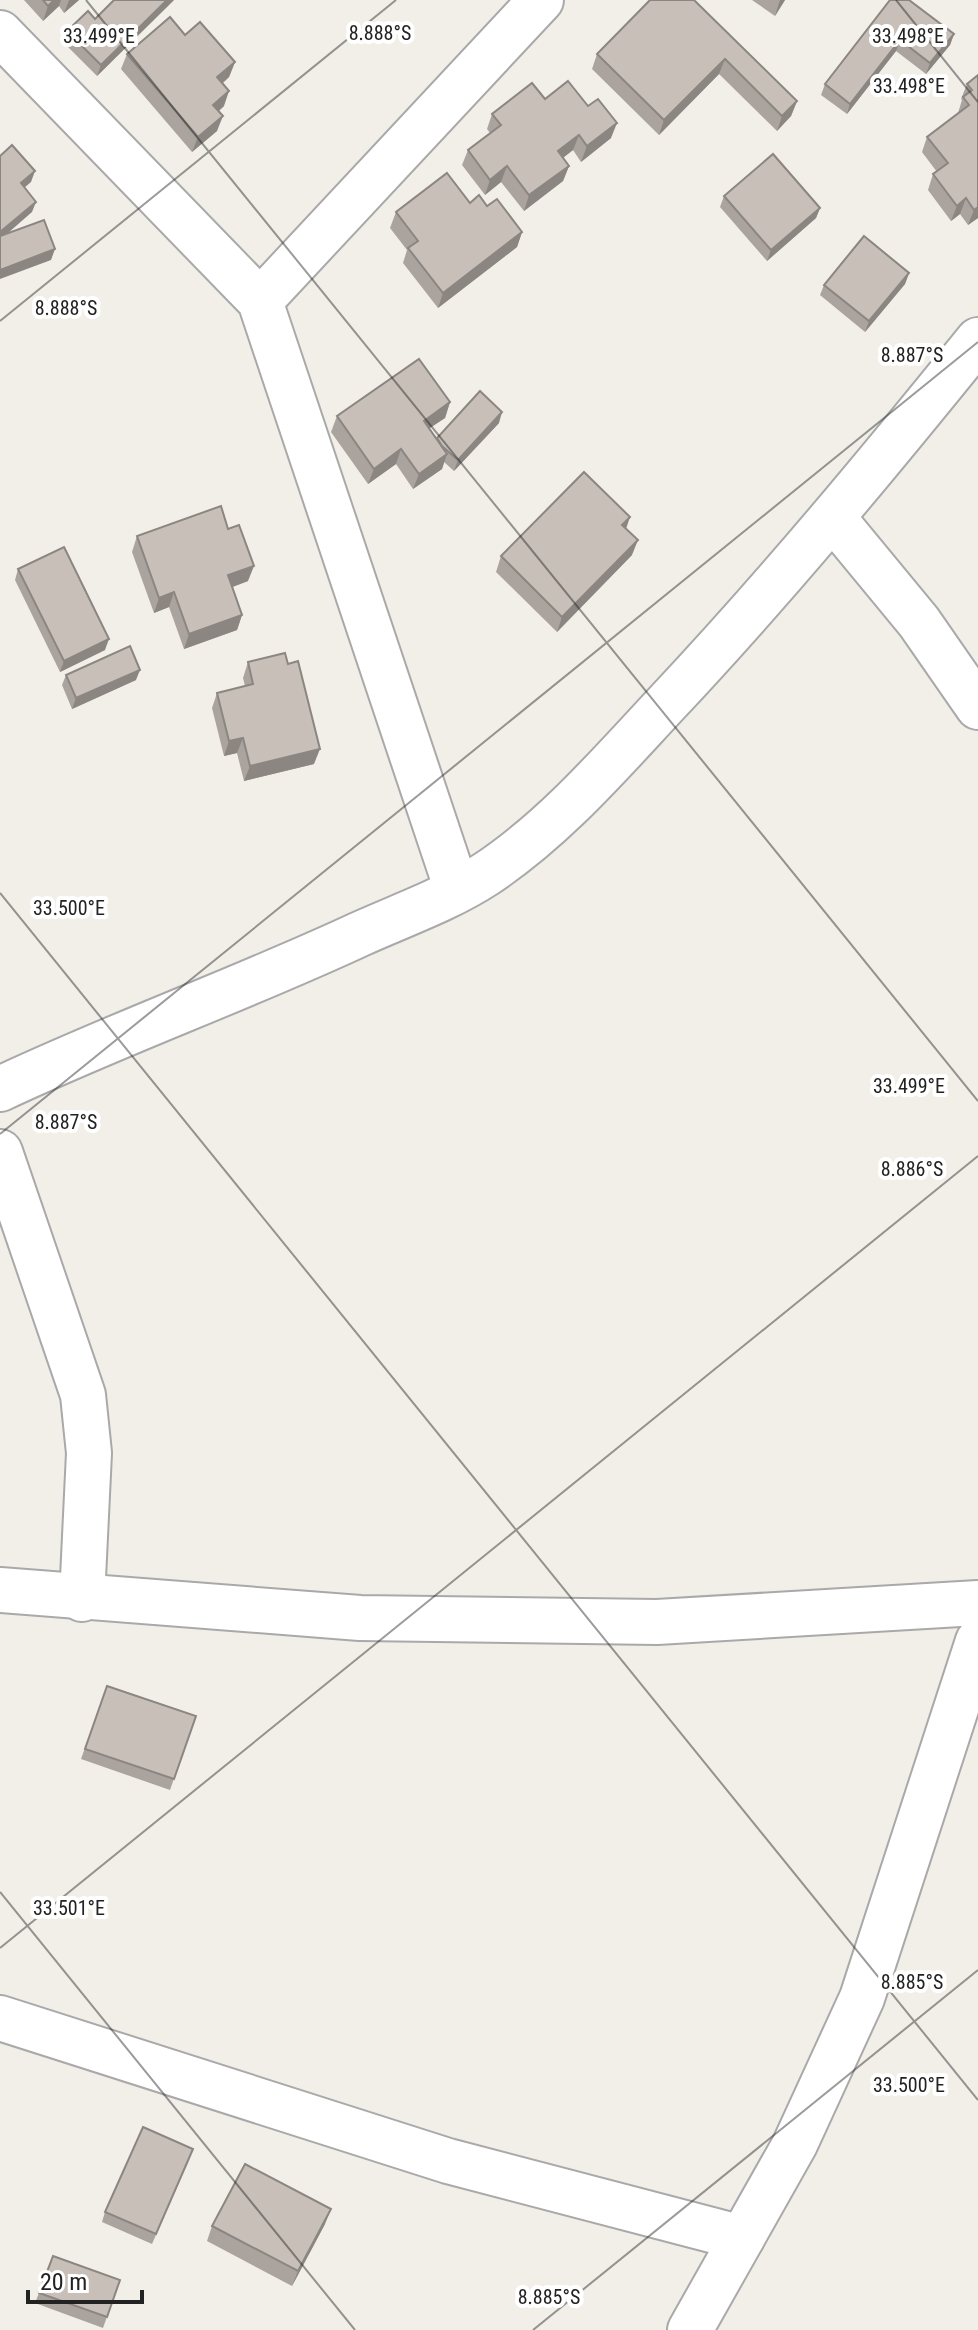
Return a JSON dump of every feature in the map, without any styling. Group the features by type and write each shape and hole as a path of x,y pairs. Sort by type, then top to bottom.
{"street":[{"path":"260,301 541,0"},
{"path":"0,33 260,301 457,890"},
{"path":"0,1089 107,1041 273,974 457,890 511,856 599,776 834,519 978,340"},
{"path":"834,519 919,622 978,707"},
{"path":"0,1152 83,1395 89,1453 82,1599"},
{"path":"0,1590 82,1599 360,1618 657,1622 978,1603"},
{"path":"690,2330 795,2144 862,1998 978,1641"},
{"path":"0,2018 448,2161 742,2238"}],"building":[{"path":"114,0 167,0 101,65 67,31 88,11 95,19"},
{"path":"650,0 694,0 797,101 782,116 725,59 664,120 597,54"},
{"path":"890,0 909,0 954,34 930,63 900,40 850,104 825,84"},
{"path":"170,17 185,35 200,22 235,62 217,77 229,91 213,105 223,116 198,137 127,54"},
{"path":"978,75 978,207 974,210 966,198 957,206 933,174 948,163 927,137 969,105 963,97 972,90 967,84"},
{"path":"568,81 588,106 598,99 617,123 587,146 579,135 558,151 569,166 529,195 507,166 490,180 468,150 501,125 492,114 532,83 545,99"},
{"path":"12,145 35,171 21,183 36,202 0,232 0,156"},
{"path":"773,154 820,208 771,250 724,196"},
{"path":"447,173 470,203 479,195 487,206 497,199 522,232 443,293 408,248 418,241 396,212"},
{"path":"44,220 55,249 0,270 0,236"},
{"path":"864,236 909,273 869,321 824,285"},
{"path":"419,359 450,402 424,421 447,454 419,474 401,449 374,469 337,416"},
{"path":"480,391 502,412 458,460 437,438"},
{"path":"584,472 630,517 622,525 638,540 562,617 501,556"},
{"path":"221,506 228,529 239,525 254,566 228,575 242,615 189,634 174,592 159,598 137,536"},
{"path":"64,547 109,639 64,661 18,569"},
{"path":"130,646 140,670 76,698 66,675"},
{"path":"285,653 288,664 298,661 320,749 250,766 243,738 229,741 217,693 253,684 248,662"},
{"path":"107,1686 196,1716 174,1779 85,1749"},
{"path":"143,2127 193,2149 156,2234 105,2212"},
{"path":"245,2164 331,2209 298,2271 212,2226"},
{"path":"53,2256 120,2280 107,2317 39,2293"}]}
